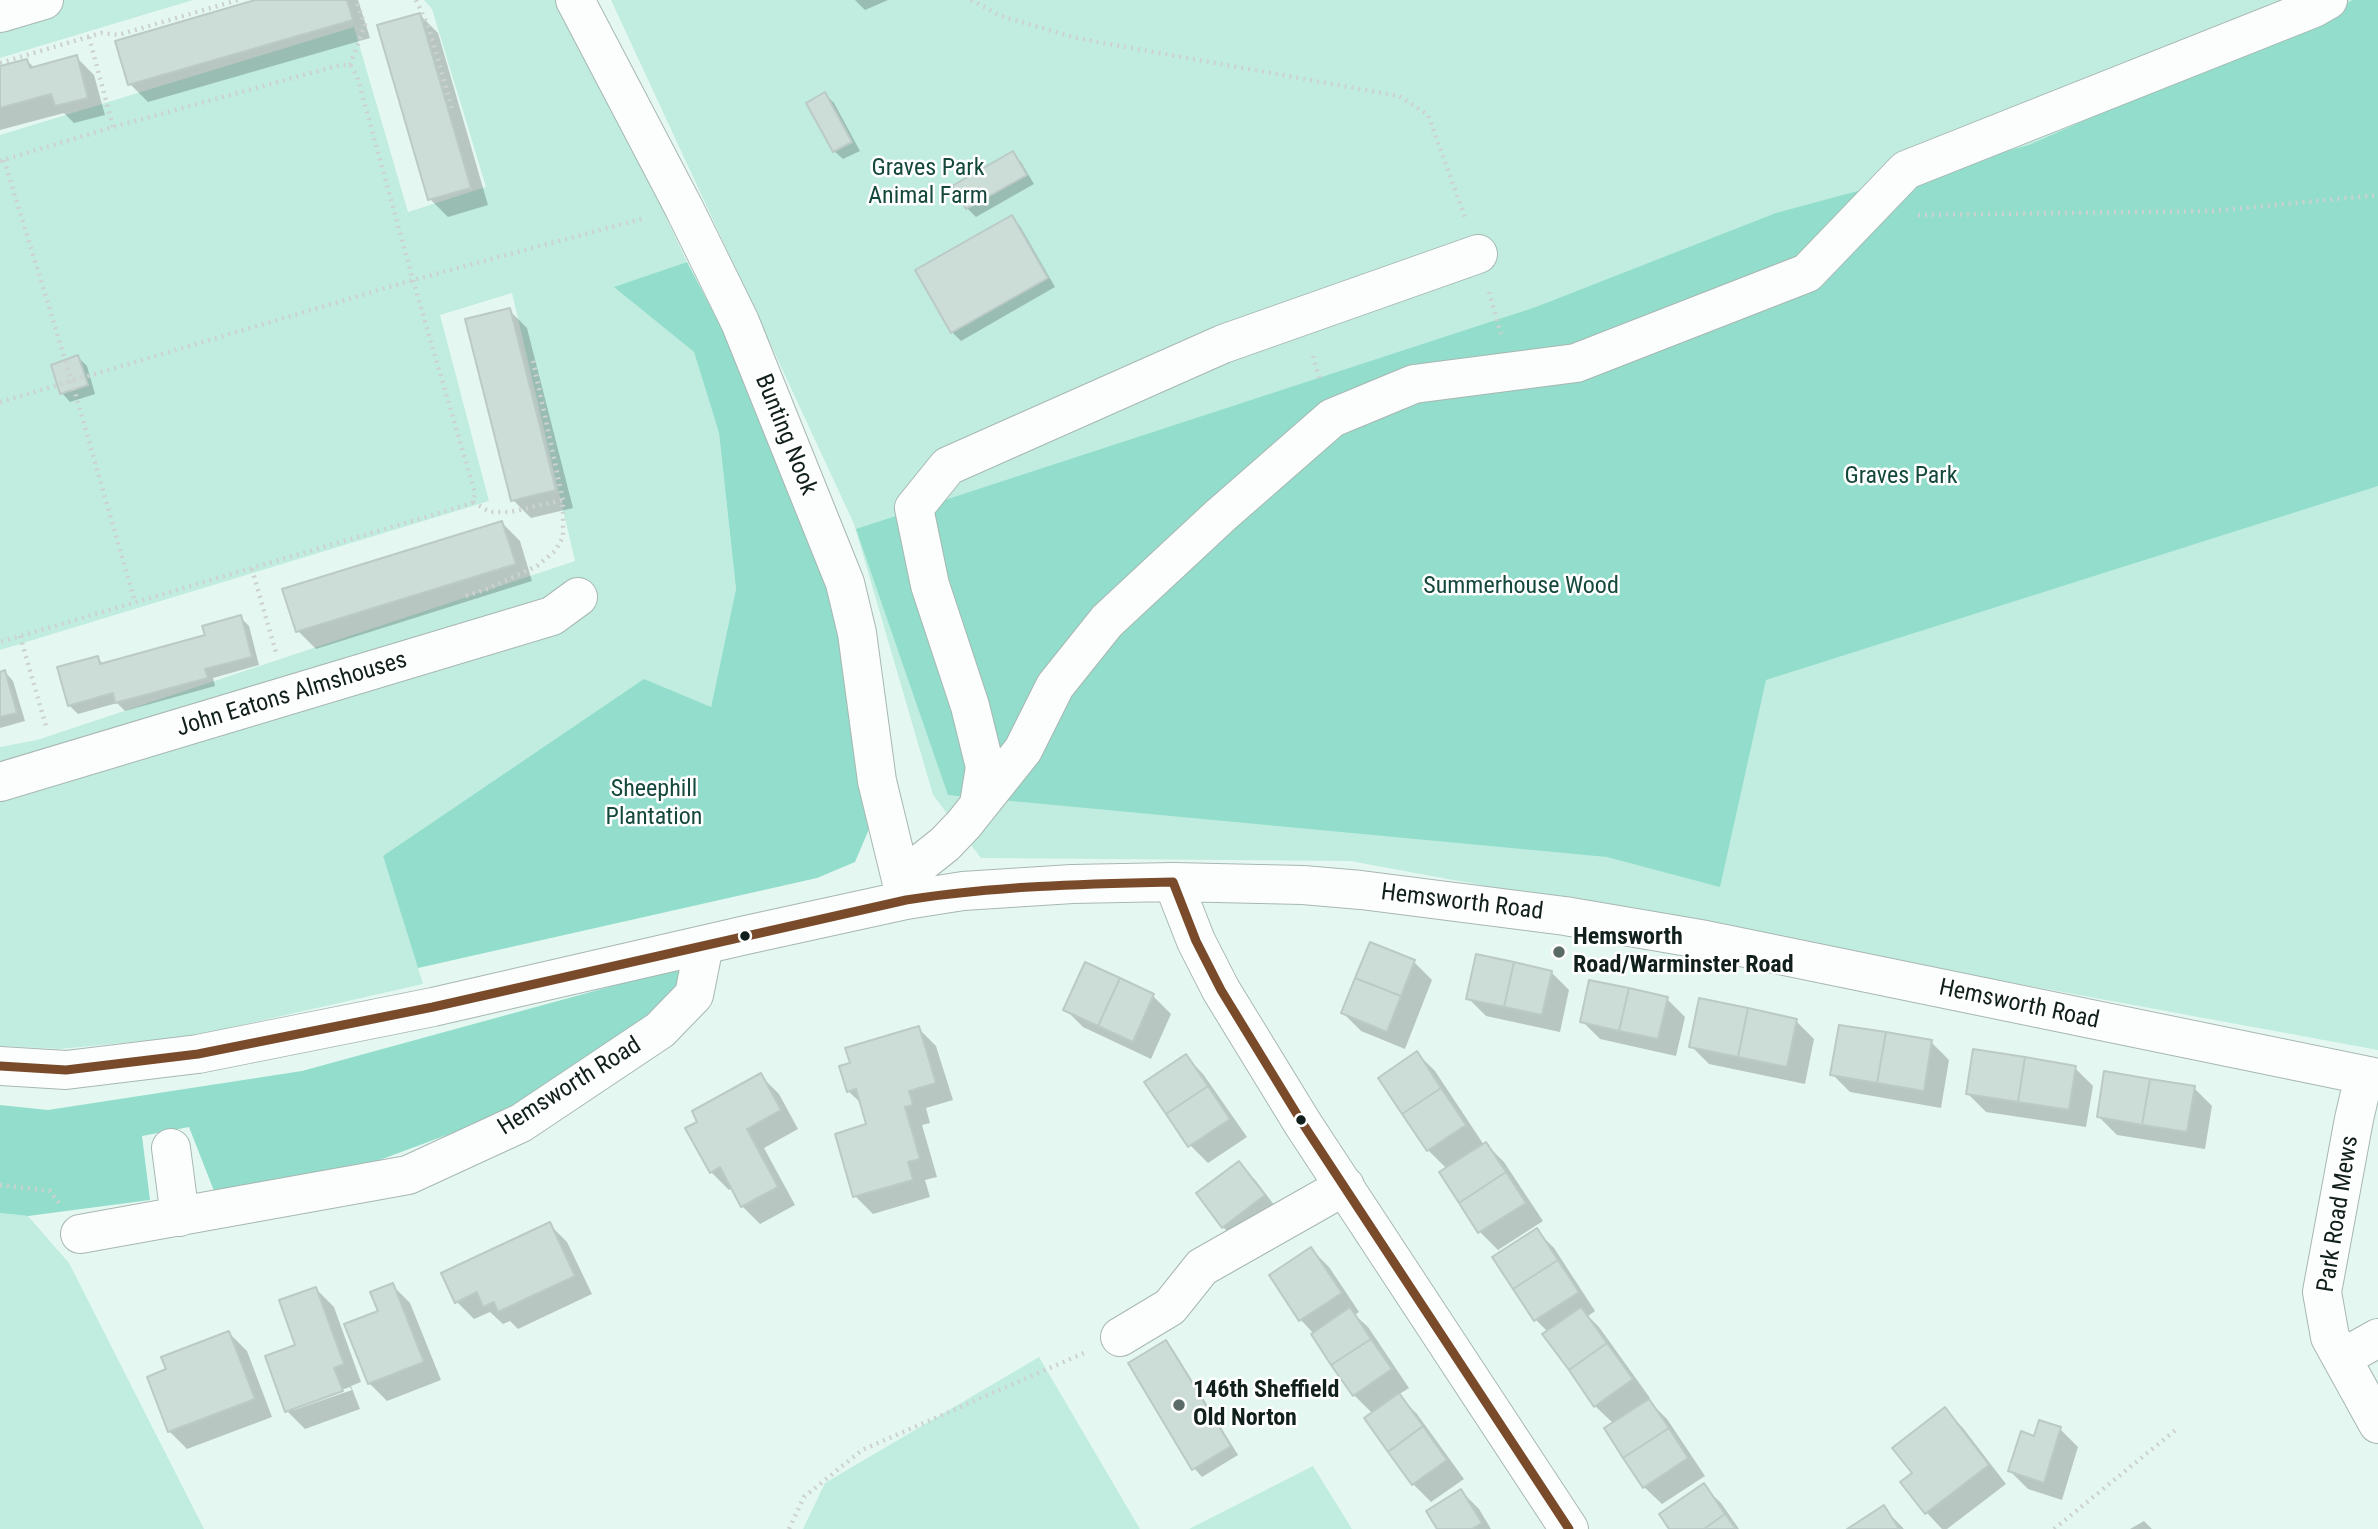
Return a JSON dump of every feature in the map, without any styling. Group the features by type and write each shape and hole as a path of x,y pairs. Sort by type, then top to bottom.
{"street":[{"path":"0,13 44,0"},
{"name":"Bunting Nook","path":"575,0 684,208 740,322 845,583 863,671 877,781 904,890"},
{"path":"904,890 1023,750 1055,686 1107,621 1221,515 1332,418 1414,384 1576,363 1807,273 1906,170 2314,8 2328,0"},
{"path":"979,804 985,767 970,706 930,585 914,508 948,466 1223,344 1478,254"},
{"name":"John Eatons Almshouses","path":"0,782 552,616 578,597"},
{"path":"1173,883 1196,941 1221,990 1303,1124 1569,1529"},
{"name":"Hemsworth Road","path":"0,1066 66,1070 198,1055 433,1007 704,945 904,890 1274,883 1565,916 1706,940 2371,1077"},
{"name":"Hemsworth Road","path":"80,1234 408,1175 521,1123 660,1030 694,995 704,945"},
{"name":"Park Road Mews","path":"2371,1077 2354,1119 2322,1292 2330,1337 2378,1424"},
{"path":"171,1148 180,1217"},
{"path":"1120,1337 1170,1307 1202,1267 1345,1186"},
{"path":"2342,1358 2378,1338"}],"path":[{"path":"0,63 101,33 118,35 238,0"},
{"path":"350,65 365,25 356,0"},
{"path":"416,0 429,28 452,110"},
{"path":"971,0 1001,16 1076,38 1399,96"},
{"path":"89,37 113,127"},
{"path":"135,603 72,381 2,161 113,127 340,65 350,65"},
{"path":"350,65 357,76 475,493 473,502"},
{"path":"1865,215 2213,211 2378,195"},
{"path":"0,402 413,280 684,208"},
{"path":"1300,317 1332,418"},
{"path":"461,598 537,566 555,551 563,537 563,500 533,361"},
{"path":"0,642 473,502 490,512 510,512 563,500"},
{"path":"252,569 277,656 265,659"},
{"path":"20,636 46,727"},
{"path":"34,730 59,723"},
{"path":"0,1185 50,1191 80,1234"},
{"path":"789,1529 804,1497 862,1450 1120,1337"},
{"path":"2054,1529 2178,1428"}],"green space":[{"path":"0,0 193,0 0,58"},
{"path":"424,0 556,0 624,127 687,262 615,287 694,352 719,433 736,589 711,707 383,856 423,984 193,1036 60,1049 0,1046 0,747 37,740 575,561 512,293 440,315 489,501 0,650 0,135 354,27 408,212 486,187 432,9"},
{"name":"Graves Park","path":"611,0 2378,0 2378,1050 1350,861 981,858 933,795 854,524"},
{"name":"Summerhouse Wood","path":"2353,0 2378,0 2378,486 1766,680 1720,887 1607,857 948,795 856,529 1536,307 1776,213 2029,145"},
{"name":"Sheephill Plantation","path":"687,262 729,342 833,581 872,822 855,862 817,878 418,968 383,856 644,679 711,707 736,589 719,433 694,352 614,287"},
{"path":"693,964 668,1011 498,1116 358,1168 216,1196 189,1127 142,1136 150,1200 28,1216 0,1213 0,1105 48,1110 302,1071"},
{"path":"0,1213 28,1216 69,1263 204,1529 0,1529"},
{"path":"1039,1357 1140,1529 803,1529 825,1483"},
{"path":"1313,1466 1352,1529 1189,1529"}],"building":[{"path":"255,0 347,0 353,20 128,85 115,41"},
{"path":"420,13 471,188 428,200 377,25"},
{"path":"77,55 88,98 55,106 51,94 0,108 0,66 27,59 30,68"},
{"path":"825,92 852,142 833,152 806,103"},
{"path":"1013,151 1027,175 966,209 952,186"},
{"path":"1012,215 1048,278 951,333 915,270"},
{"path":"510,308 556,490 511,501 465,319"},
{"path":"78,355 88,385 60,394 51,365"},
{"path":"502,521 516,564 296,632 282,589"},
{"path":"241,615 252,657 205,669 208,678 115,703 113,693 68,706 57,667 98,656 100,664 205,635 202,626"},
{"path":"5,670 17,713 0,717 0,672"},
{"path":"1370,942 1415,960 1401,996 1355,978"},
{"path":"1476,954 1514,962 1504,1007 1466,999"},
{"path":"1085,962 1120,978 1098,1026 1063,1010"},
{"path":"1514,962 1552,971 1542,1015 1504,1007"},
{"path":"1120,978 1154,994 1133,1042 1098,1026"},
{"path":"1355,978 1401,996 1387,1032 1341,1013"},
{"path":"1589,980 1629,988 1619,1031 1580,1022"},
{"path":"1629,988 1668,997 1658,1039 1619,1031"},
{"path":"1699,998 1748,1008 1738,1057 1689,1047"},
{"path":"1748,1008 1797,1019 1787,1067 1738,1057"},
{"path":"1839,1025 1886,1032 1877,1083 1830,1075"},
{"path":"919,1026 936,1083 909,1091 913,1105 905,1107 920,1159 908,1162 913,1180 853,1197 835,1134 866,1124 856,1089 847,1092 839,1066 850,1063 845,1048"},
{"path":"1886,1032 1932,1040 1924,1091 1877,1083"},
{"path":"1973,1049 2025,1057 2018,1102 1966,1094"},
{"path":"1417,1051 1441,1088 1402,1114 1378,1078"},
{"path":"1186,1054 1208,1086 1166,1114 1144,1082"},
{"path":"2025,1057 2076,1066 2069,1110 2018,1102"},
{"path":"2104,1071 2150,1079 2142,1125 2097,1117"},
{"path":"761,1073 781,1110 747,1129 778,1187 741,1207 720,1167 710,1173 685,1128 697,1122 692,1111"},
{"path":"2150,1079 2195,1086 2187,1132 2142,1125"},
{"path":"1208,1086 1230,1119 1188,1147 1166,1114"},
{"path":"1441,1088 1466,1125 1427,1151 1402,1114"},
{"path":"1486,1142 1506,1172 1459,1203 1439,1172"},
{"path":"1239,1161 1265,1195 1222,1228 1196,1193"},
{"path":"1506,1172 1526,1203 1478,1233 1459,1203"},
{"path":"550,1222 575,1276 498,1312 494,1302 483,1307 477,1292 455,1303 441,1273"},
{"path":"1537,1228 1558,1260 1513,1289 1492,1257"},
{"path":"1311,1247 1342,1293 1299,1321 1269,1275"},
{"path":"1558,1260 1579,1292 1534,1321 1513,1289"},
{"path":"393,1283 424,1362 368,1384 344,1324 378,1311 370,1292"},
{"path":"316,1287 344,1364 334,1368 343,1391 285,1412 265,1356 295,1345 279,1300"},
{"path":"1350,1307 1371,1339 1331,1365 1311,1334"},
{"path":"1581,1307 1607,1343 1569,1370 1542,1334"},
{"path":"229,1331 255,1399 168,1432 147,1377 166,1369 161,1357"},
{"path":"1371,1339 1392,1369 1353,1396 1331,1365"},
{"name":"146th Sheffield Old Norton","path":"1166,1340 1231,1446 1192,1470 1128,1363"},
{"path":"1607,1343 1633,1379 1594,1407 1569,1370"},
{"path":"1399,1393 1423,1426 1388,1452 1364,1418"},
{"path":"1649,1399 1669,1428 1623,1458 1604,1428"},
{"path":"1945,1407 1989,1465 1925,1514 1900,1482 1912,1473 1892,1448"},
{"path":"2039,1420 2061,1427 2044,1483 2008,1471 2021,1431 2034,1436"},
{"path":"1423,1426 1447,1460 1412,1485 1388,1452"},
{"path":"1669,1428 1688,1458 1643,1488 1623,1458"},
{"path":"1704,1483 1725,1514 1704,1529 1669,1529 1659,1514"},
{"path":"1461,1489 1482,1523 1472,1529 1437,1529 1426,1511"},
{"path":"1884,1505 1899,1529 1847,1529"},
{"path":"1725,1514 1736,1529 1704,1529"}],"transit line":[{"path":"1173,882 1196,941 1221,990 1303,1124 1569,1529"},
{"path":"0,1066 66,1070 198,1054 433,1007 906,900 1006,889 1173,882"}],"place":[{"name":"Hemsworth Road/Warminster Road","path":"1559,952"},
{"name":"146th Sheffield Old Norton","path":"1179,1405"}],"park label":[{"name":"Graves Park Animal Farm","path":"928,183"}]}
